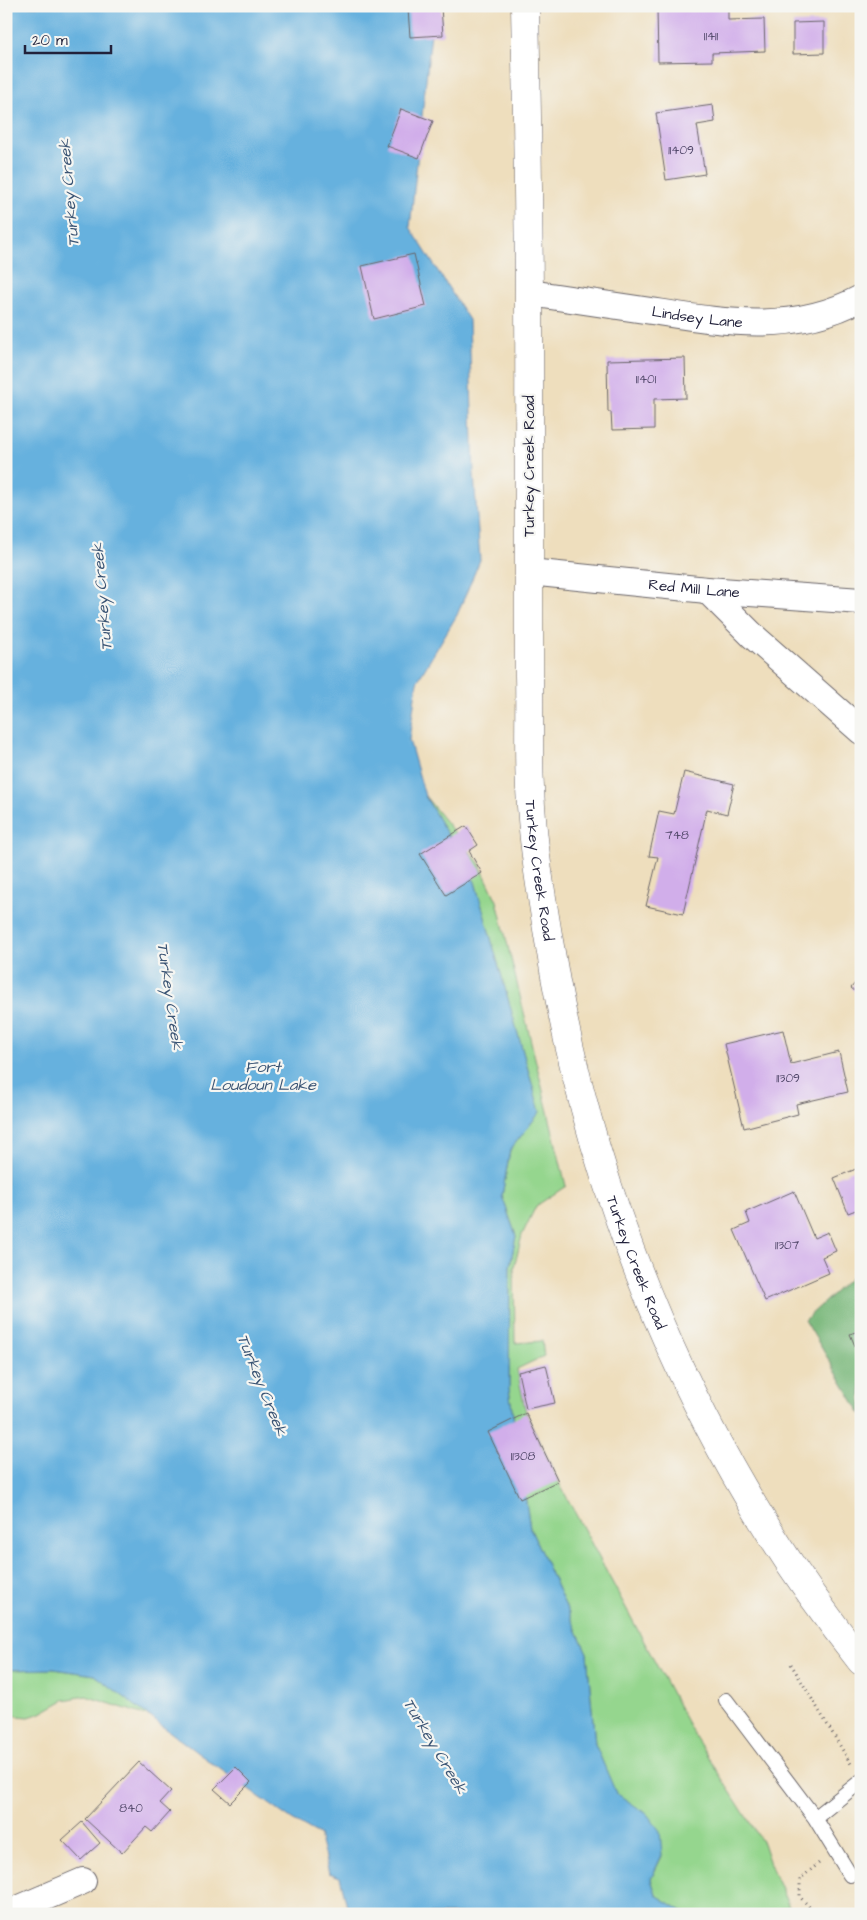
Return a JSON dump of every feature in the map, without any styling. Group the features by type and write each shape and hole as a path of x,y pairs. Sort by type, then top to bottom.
{"street":[{"name":"Turkey Creek Road","path":"526,6 530,293 530,790 541,888 556,984 581,1100 609,1192 662,1332 708,1426 761,1520 839,1634 861,1661"},
{"name":"Lindsey Lane","path":"530,293 714,320 766,324 817,315 861,298"},
{"name":"Red Mill Lane","path":"529,572 707,590 861,601"},
{"path":"707,590 753,636 861,730"},
{"path":"6,1914 83,1881"}],"lane":[{"path":"726,1700 815,1818 850,1875"},
{"path":"815,1818 861,1781"}],"path":[{"path":"791,1664 851,1766"},
{"path":"816,1914 800,1897 800,1879 835,1850"}],"green space":[{"path":"425,796 479,863 497,901 566,1186 536,1206 522,1235 514,1268 515,1343 542,1341 544,1356 517,1369 526,1413 558,1481 694,1735 763,1843 789,1907 796,1914 687,1914 656,1895 651,1879 662,1856 647,1814 616,1794 595,1744 587,1653 530,1528 509,1389 510,1266 516,1236 502,1196 510,1150 540,1112 475,882"},
{"path":"861,1268 861,1414 805,1320"},
{"path":"54,1669 95,1675 151,1717 86,1696 64,1700 41,1713 29,1717 6,1715 6,1670"}],"water":[{"name":"Fort Loudoun Lake","path":"6,6 434,6 410,227 469,320 474,474 480,560 457,615 417,682 409,740 425,796 475,882 540,1112 510,1150 502,1196 516,1236 510,1266 509,1389 530,1528 587,1653 595,1744 616,1793 647,1814 660,1831 662,1855 651,1879 656,1895 687,1914 353,1914 347,1906 340,1877 329,1873 319,1835 292,1820 199,1754 95,1675 54,1669 6,1670"}],"building":[{"path":"728,6 728,20 764,19 765,51 712,53 712,61 658,62 657,8"},
{"path":"441,7 443,35 410,37 408,9"},
{"path":"824,22 824,53 793,54 793,23"},
{"path":"713,105 715,122 697,125 705,174 666,180 656,113"},
{"path":"401,109 433,121 419,158 387,146"},
{"path":"414,254 426,306 374,319 362,266"},
{"path":"685,358 686,398 654,399 654,429 612,430 611,412 608,412 607,360"},
{"path":"684,772 734,784 727,814 707,809 683,914 646,906 658,857 649,856 659,811 674,814"},
{"path":"466,826 478,845 469,851 482,873 446,895 420,854"},
{"path":"861,976 861,996 851,988"},
{"path":"783,1030 791,1064 839,1052 848,1092 796,1104 798,1114 744,1128 724,1044"},
{"path":"861,1167 861,1208 848,1213 834,1178"},
{"path":"794,1191 814,1238 828,1232 836,1251 822,1257 829,1273 765,1301 734,1230 750,1223 746,1212"},
{"path":"861,1330 861,1360 850,1334"},
{"path":"546,1365 555,1403 526,1409 518,1372"},
{"path":"526,1413 558,1481 520,1499 488,1432"},
{"path":"139,1762 171,1791 160,1803 170,1812 152,1832 146,1827 122,1853 85,1819"},
{"path":"236,1767 251,1782 230,1803 214,1789"},
{"path":"82,1822 100,1843 81,1860 62,1840"}],"water label":[{"name":"Turkey Creek","path":"69,193"},
{"name":"Turkey Creek","path":"102,597"},
{"name":"Turkey Creek","path":"170,996"},
{"name":"Turkey Creek","path":"262,1385"},
{"name":"Turkey Creek","path":"435,1746"}]}
